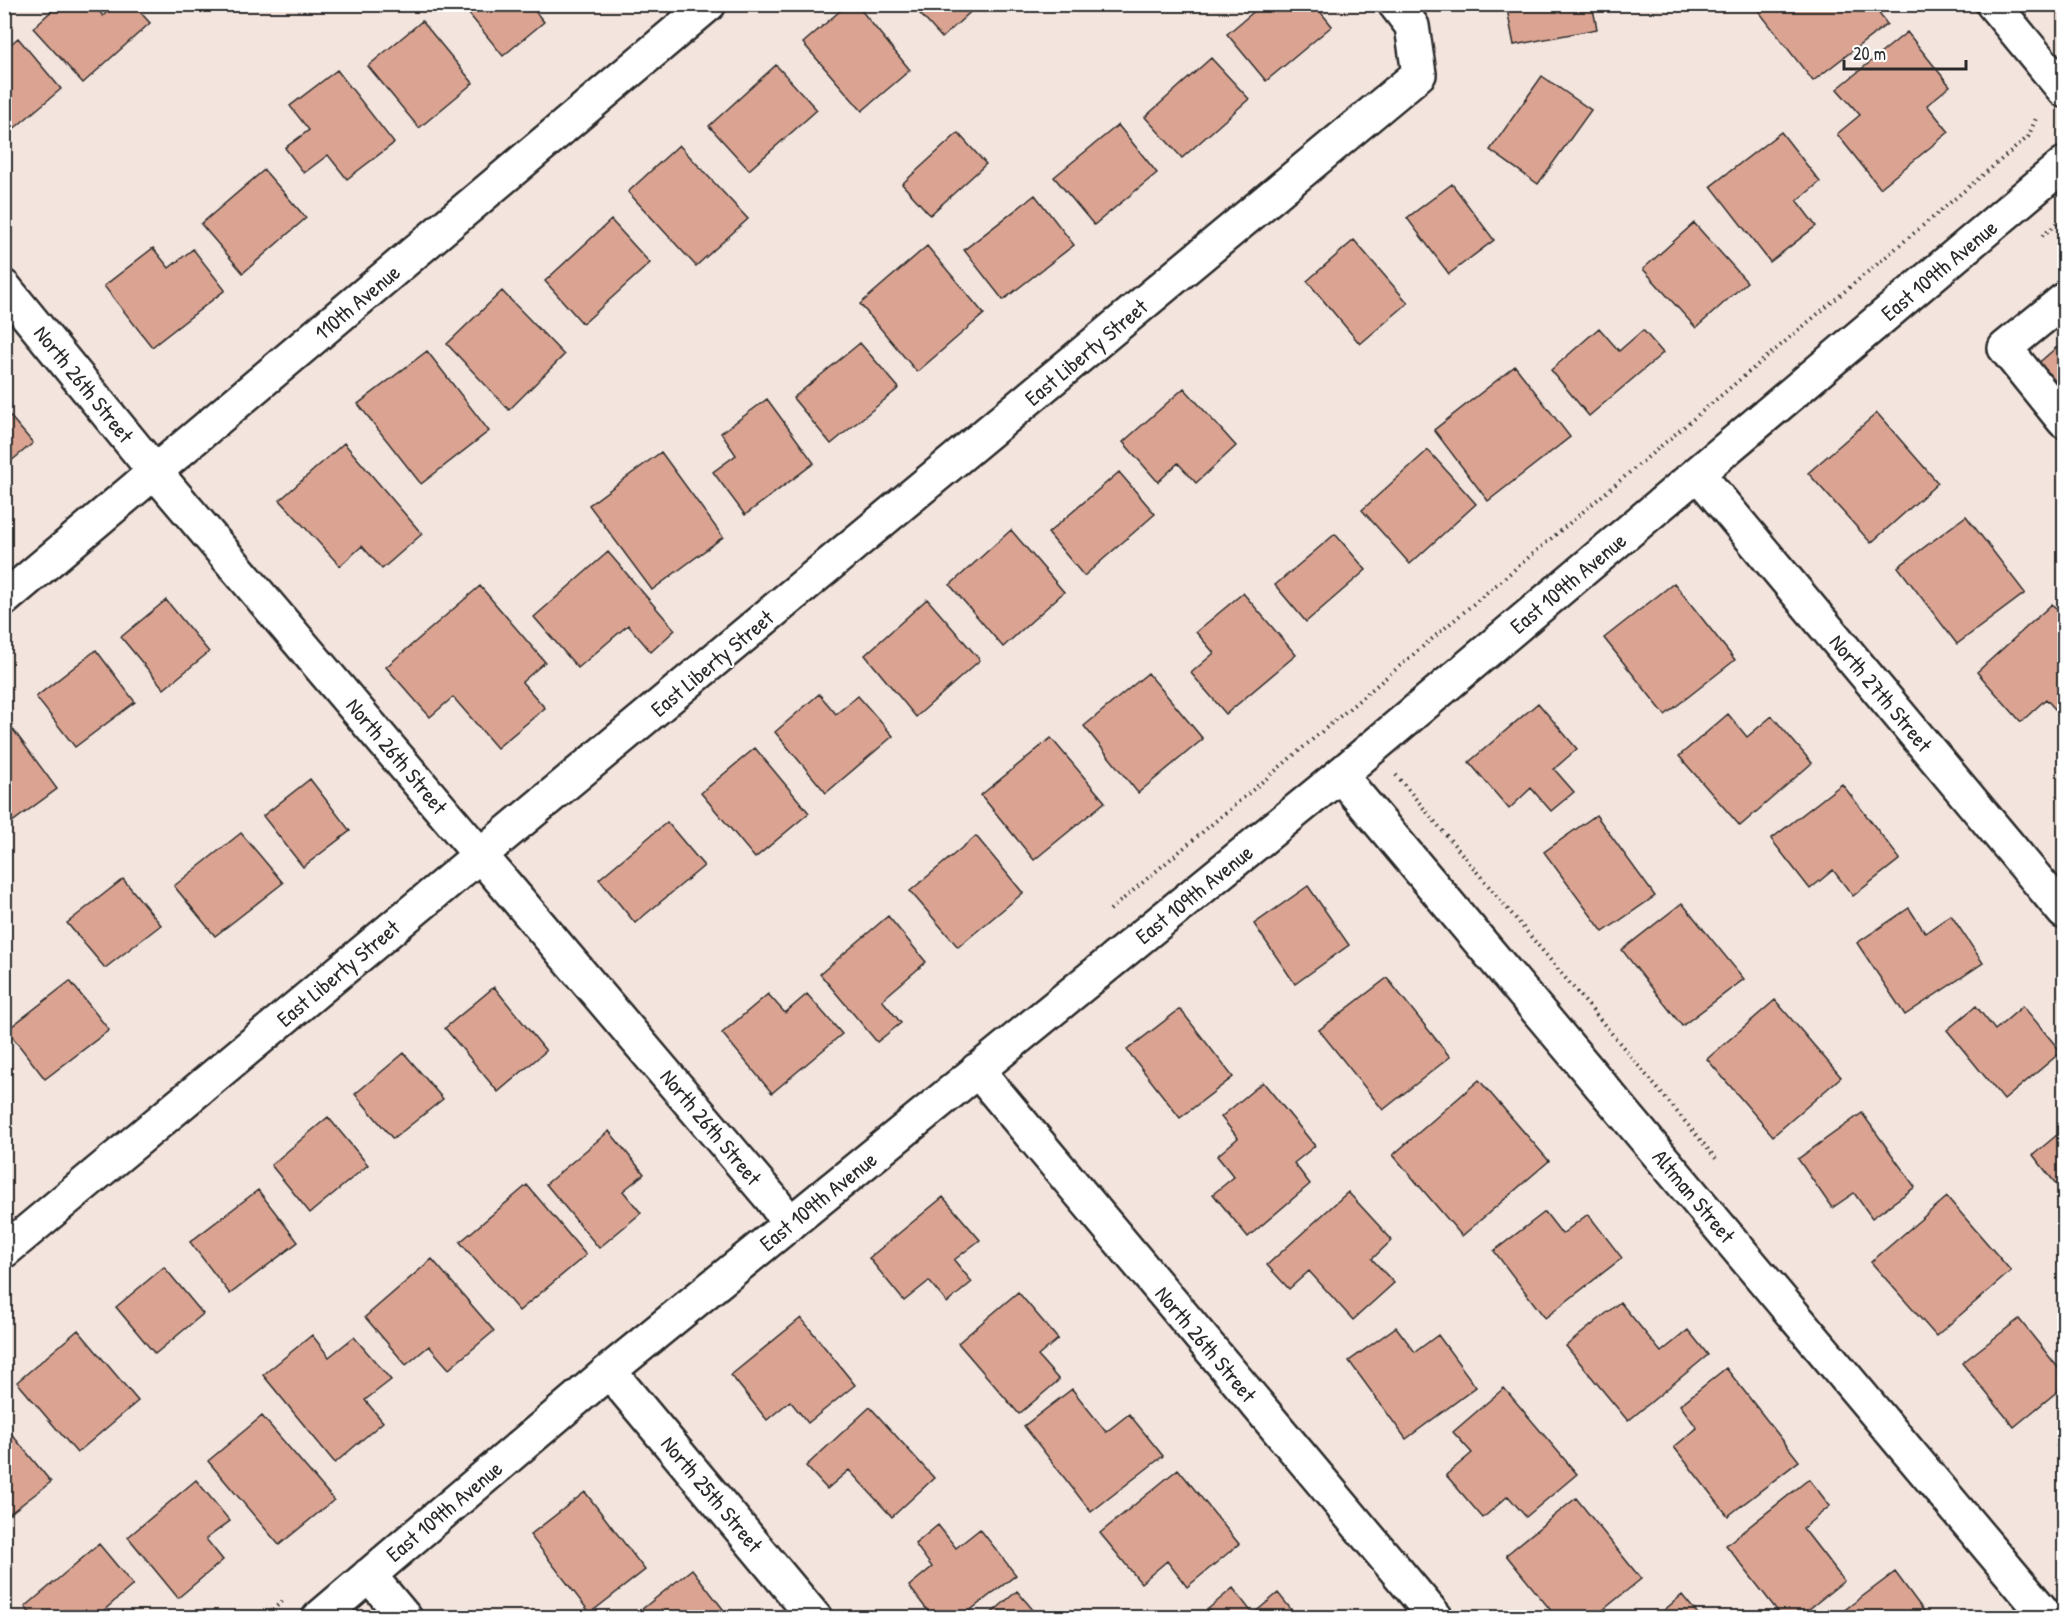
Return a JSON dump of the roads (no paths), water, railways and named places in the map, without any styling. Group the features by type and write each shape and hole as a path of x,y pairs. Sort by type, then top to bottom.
{"street":[{"name":"110th Avenue","path":"4,599 709,4"},
{"name":"East Liberty Street","path":"4,1251 1419,74 1412,26 1395,4"},
{"path":"1993,4 2064,90"},
{"name":"East 109th Avenue","path":"319,1617 609,1371 1340,775 2064,164"},
{"name":"North 26th Street","path":"4,287 156,473 771,1198 790,1224"},
{"path":"2064,300 2005,348 2064,421"},
{"name":"North 27th Street","path":"1698,474 2064,912"},
{"name":"Altman Street","path":"1340,775 2048,1617"},
{"name":"North 26th Street","path":"977,1070 1436,1617"},
{"name":"North 25th Street","path":"609,1371 815,1617"},
{"path":"369,1575 405,1617"}]}
